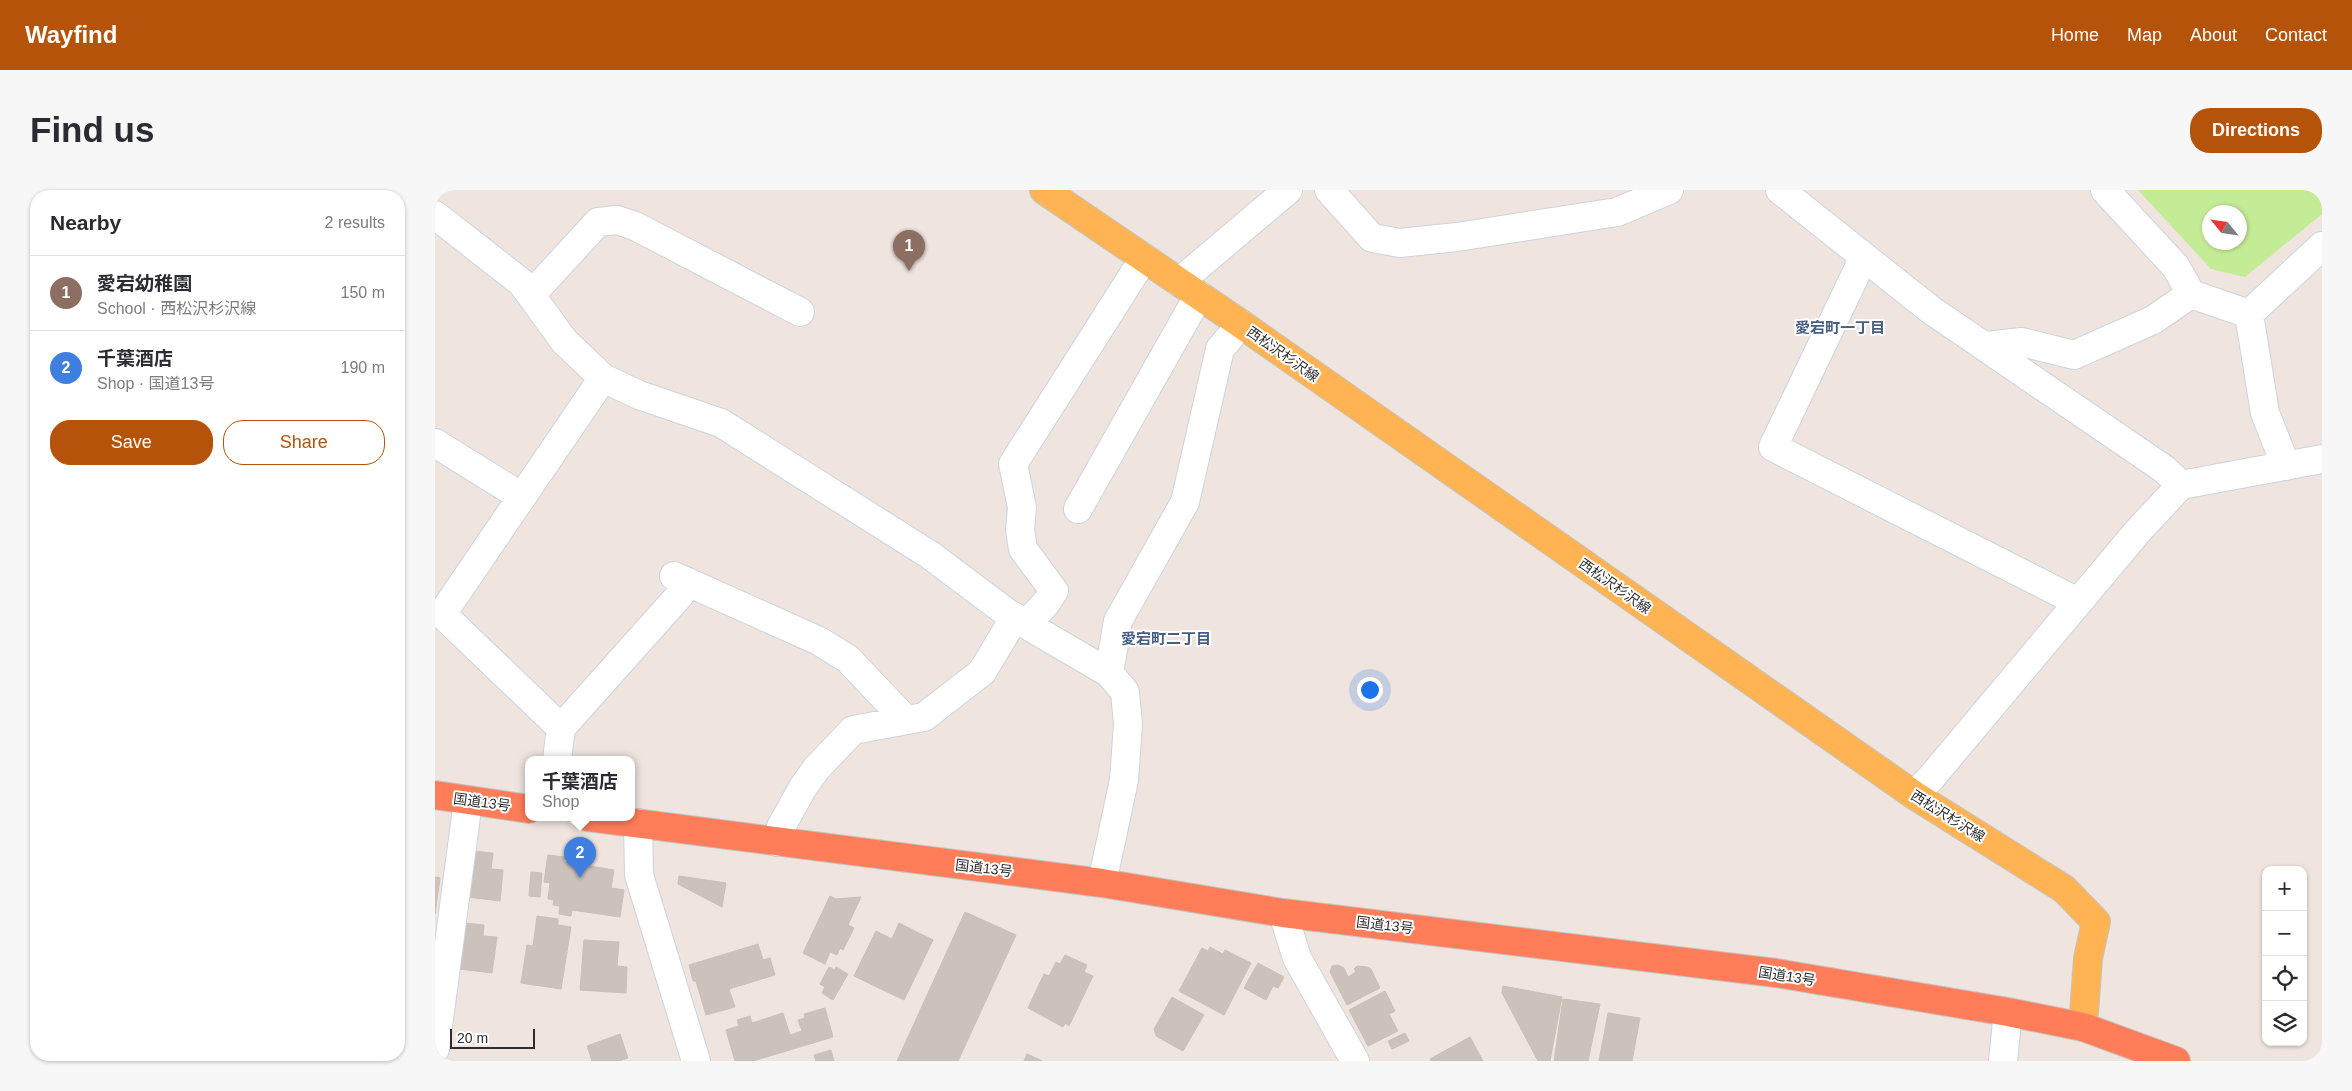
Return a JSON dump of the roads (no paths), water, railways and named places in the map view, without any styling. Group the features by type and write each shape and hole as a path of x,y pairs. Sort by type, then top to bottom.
{"highway":[{"name":"国道13号","path":"435,795 525,808"},
{"name":"国道13号","path":"617,821 1102,883 1283,913 1776,973 2008,1012 2083,1027 2177,1061"}],"main road":[{"name":"西松沢杉沢線","path":"1044,190 1241,324 1914,795 2064,889 2096,922 2088,958 2083,1027"}],"street":[{"path":"1078,509 1189,288 1288,190"},
{"path":"1329,190 1372,238 1401,243 1457,237 1617,212 1669,190"},
{"path":"1779,190 1931,310 1987,346 2164,469 2181,485"},
{"path":"2105,190 2176,267 2191,294 2249,314"},
{"path":"435,215 523,283 563,341 603,378 639,395 721,423 930,555 1021,621 1109,673 1125,692 1128,724 1124,780 1102,883"},
{"path":"531,295 598,222 617,220 635,226 800,312"},
{"path":"2249,314 2322,246"},
{"path":"1864,257 1773,447 2079,602"},
{"path":"777,842 781,827 802,789 816,769 853,730 923,717 982,672 1021,621 1046,603 1054,591 1023,549 1020,530 1022,507 1013,464 1144,258"},
{"path":"1987,346 2022,342 2074,355 2153,320 2191,294"},
{"path":"2249,314 2265,413 2286,466"},
{"path":"1109,673 1119,621 1185,502 1220,349 1241,324"},
{"path":"561,728 442,614 603,378"},
{"path":"435,443 522,497"},
{"path":"1914,795 1930,779 2138,531 2181,485 2322,460"},
{"path":"557,756 561,728 679,596 681,579 826,645 848,659 905,719"},
{"path":"435,1049 468,801"},
{"path":"638,824 639,875 696,1061"},
{"path":"1283,913 1297,958 1355,1061"},
{"path":"2003,1061 2008,1012"}],"place":[{"name":"愛宕幼稚園","path":"909,271"},
{"name":"千葉酒店","path":"580,878"}],"district":[{"name":"愛宕町一丁目","path":"1840,328"},
{"name":"愛宕町二丁目","path":"1166,639"}]}
